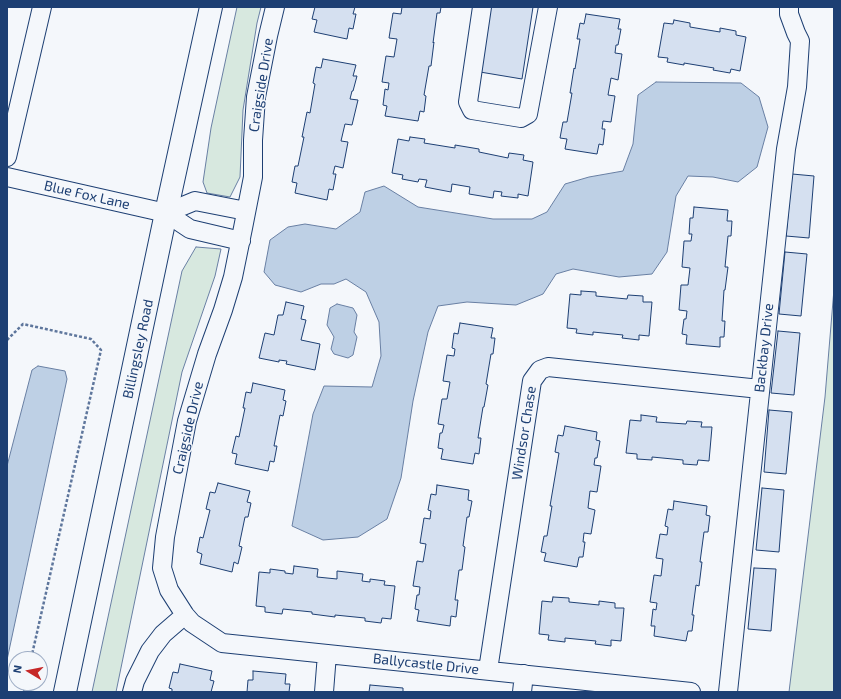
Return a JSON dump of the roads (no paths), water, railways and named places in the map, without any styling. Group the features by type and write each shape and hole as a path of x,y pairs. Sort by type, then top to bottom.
{"street":[{"path":"7,157 42,7"},
{"name":"Billingsley Road","path":"66,692 166,213 211,7"},
{"name":"Craigside Drive","path":"185,615 169,590 162,568 165,537 187,421 207,354 233,277 253,177 253,140 256,97 275,7"},
{"path":"482,7 468,102 472,110 521,118 528,114 548,7"},
{"name":"Backbay Drive","path":"728,692 786,149 797,87 800,41 785,9"},
{"name":"Blue Fox Lane","path":"7,177 166,213"},
{"path":"166,213 195,201 246,211"},
{"path":"166,213 190,229 240,241"},
{"name":"Windsor Chase","path":"488,670 532,381 540,370 548,367 760,389"},
{"path":"132,692 135,681 150,650 163,634 185,615"},
{"name":"Ballycastle Drive","path":"185,615 192,623 222,643 692,692"},
{"path":"324,692 327,654"},
{"path":"522,692 524,674"}],"water":[{"path":"656,82 741,83 759,97 768,127 757,167 738,182 713,177 688,176 676,196 667,252 652,274 619,277 573,269 556,274 543,294 516,305 467,302 438,306 428,332 413,401 401,478 387,519 358,537 323,540 292,526 313,414 324,386 372,387 381,356 379,322 366,292 346,279 334,284 321,284 301,292 275,285 264,272 270,240 288,227 305,224 336,229 360,212 365,192 384,186 418,207 493,219 532,219 547,212 565,184 589,177 623,171 633,144 638,95"},
{"path":"337,304 353,308 357,315 354,332 357,337 353,355 348,358 334,354 331,349 334,337 327,325 330,308"},
{"path":"38,366 65,371 67,379 7,660 7,466 32,370"}]}
